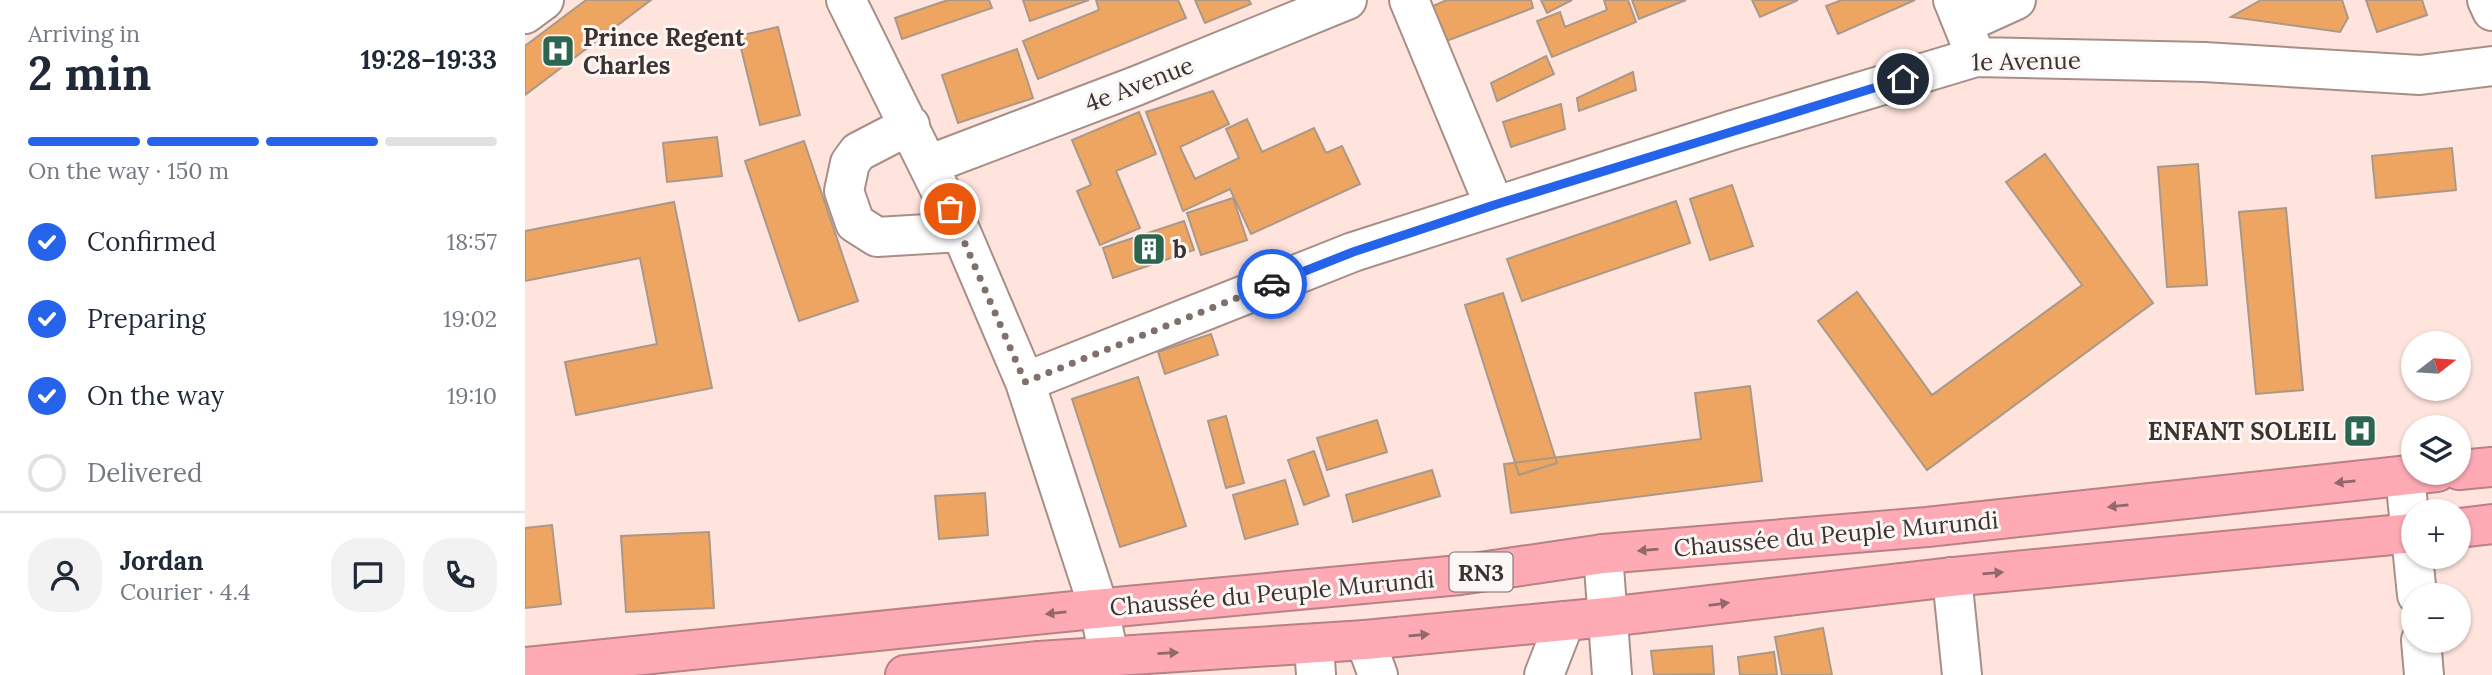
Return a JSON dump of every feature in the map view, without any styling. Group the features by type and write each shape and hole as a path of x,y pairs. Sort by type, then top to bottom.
{"highway":[{"path":"2471,469 2492,467"},
{"name":"Chaussée du Peuple Murundi","path":"525,667 1460,575 1603,554 1927,527 2401,476"},
{"path":"2471,527 2492,524"},
{"name":"Chaussée du Peuple Murundi","path":"905,675 1040,668 1108,656 1315,660 1371,658 1565,621 1952,577 2401,534"}],"street":[{"path":"525,14 544,0"},
{"path":"846,0 961,232 1025,382 1100,609 1108,656"},
{"name":"4e Avenue","path":"928,164 1136,86 1347,0"},
{"path":"1409,0 1494,205"},
{"path":"1964,27 2016,0"},
{"path":"2487,0 2492,11"},
{"name":"1e Avenue","path":"1025,382 1353,252 1733,130 1964,27 2204,62 2420,75 2492,65"},
{"path":"910,125 858,152 850,163 844,191 855,223 877,237 961,232"},
{"path":"1603,554 1612,675"},
{"path":"1952,577 1962,675"},
{"path":"1544,675 1565,621"},
{"path":"2422,653 2424,675"}],"building":[{"name":"Prince Regent Charles","path":"586,0 651,0 525,95 525,46"},
{"path":"948,0 989,0 992,8 902,39 895,18"},
{"path":"1023,0 1089,0 1030,21"},
{"path":"1096,0 1178,0 1186,18 1038,79 1023,41 1099,10"},
{"path":"1195,0 1249,0 1251,4 1205,23"},
{"path":"1447,0 1531,0 1533,8 1444,42 1433,6"},
{"path":"1541,0 1572,0 1547,13"},
{"path":"1604,0 1628,0 1636,22 1552,57 1537,21 1560,12 1565,27 1607,10"},
{"path":"1632,0 1686,0 1639,19"},
{"path":"1752,0 1798,0 1760,17"},
{"path":"1842,0 1915,0 1838,34 1826,6"},
{"path":"2261,0 2342,0 2348,18 2340,32 2231,17"},
{"path":"2366,0 2422,0 2427,15 2377,32"},
{"path":"778,27 800,115 760,125 738,36"},
{"path":"1017,49 1033,98 958,123 942,75"},
{"path":"1546,56 1554,74 1497,101 1491,83"},
{"path":"1633,72 1636,90 1579,111 1577,98"},
{"path":"1213,91 1229,124 1180,147 1195,179 1239,158 1226,129 1247,119 1262,152 1314,128 1326,153 1342,146 1360,184 1251,234 1230,189 1183,211 1146,112"},
{"path":"1561,104 1565,129 1511,147 1503,122"},
{"path":"1139,112 1156,154 1116,171 1140,228 1100,245 1077,191 1091,185 1072,140"},
{"path":"717,137 722,176 667,182 663,143"},
{"path":"804,141 858,301 799,321 745,161"},
{"path":"2452,148 2456,190 2376,198 2372,156"},
{"path":"2045,154 2153,303 1927,470 1818,321 1857,292 1932,395 2082,285 2006,182"},
{"path":"2198,164 2207,285 2167,287 2158,167"},
{"path":"1732,185 1753,246 1710,260 1690,199"},
{"path":"1233,198 1247,240 1201,255 1187,213"},
{"path":"1676,201 1690,243 1522,301 1507,259"},
{"path":"674,202 712,388 576,415 565,362 657,344 640,258 525,281 525,231"},
{"path":"2286,208 2303,390 2256,394 2239,212"},
{"name":"b","path":"1184,221 1194,250 1113,278 1103,248"},
{"path":"1503,293 1557,463 1519,475 1465,305"},
{"path":"1211,334 1218,355 1165,374 1158,352"},
{"path":"1138,377 1186,526 1120,547 1072,399"},
{"path":"1750,386 1762,481 1511,513 1504,464 1701,439 1695,393"},
{"path":"1226,416 1244,483 1226,488 1208,421"},
{"path":"1377,420 1387,452 1327,470 1317,438"},
{"path":"1314,451 1329,496 1304,505 1288,460"},
{"path":"1432,470 1440,496 1353,522 1346,495"},
{"path":"1285,480 1298,524 1245,539 1233,495"},
{"path":"985,493 988,535 939,539 935,496"},
{"path":"552,525 561,604 525,608 525,528"},
{"path":"709,532 714,608 626,612 621,536"},
{"path":"1823,628 1832,675 1782,675 1775,637"},
{"path":"1712,646 1714,674 1654,675 1651,651"},
{"path":"1774,652 1777,675 1740,675 1738,657"}],"way so far":[{"path":"950,209 1025,382 1272,284"}],"place":[{"name":"Prince Regent Charles","path":"558,51"},
{"name":"b","path":"1149,249"},
{"name":"ENFANT SOLEIL","path":"2360,431"}],"route":[{"path":"1272,284 1353,252 1494,205 1903,79"}]}
